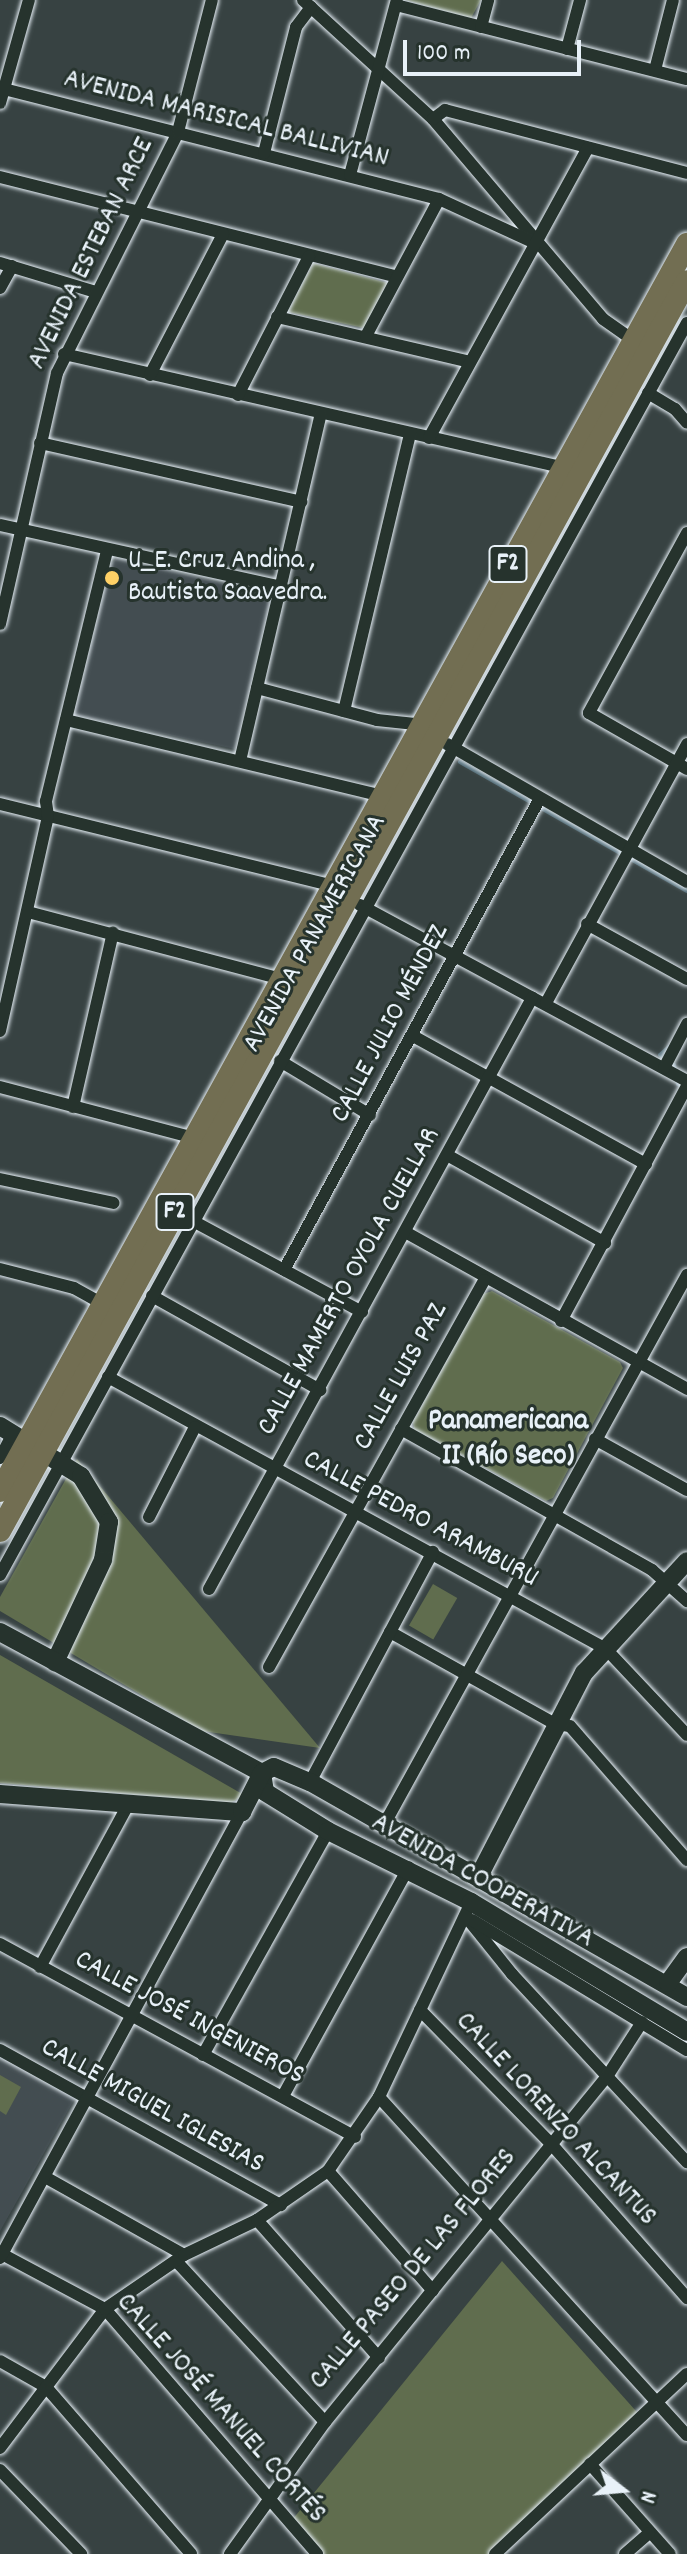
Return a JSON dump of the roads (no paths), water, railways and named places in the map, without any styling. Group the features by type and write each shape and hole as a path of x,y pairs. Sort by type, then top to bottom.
{"highway":[{"name":"AVENIDA PANAMERICANA","path":"0,1531 29,1444 103,1304 281,979 349,896 382,796 437,735 561,467 687,244"},
{"name":"AVENIDA PANAMERICANA","path":"0,1491 349,896 687,281"}],"street":[{"path":"0,103 29,0"},
{"name":"AVENIDA ESTEBAN ARCE","path":"1,616 40,443 64,354 178,132 212,0"},
{"path":"481,27 488,0"},
{"path":"567,49 580,0"},
{"path":"655,70 673,0"},
{"path":"350,175 396,2 481,27 687,79"},
{"path":"264,153 296,27 307,4 433,119 603,319 633,340"},
{"name":"AVENIDA MARISICAL BALLIVIAN","path":"4,88 439,199 537,244"},
{"path":"433,119 445,110 687,173"},
{"path":"429,438 588,148"},
{"path":"0,177 397,277"},
{"path":"366,336 439,199"},
{"path":"150,375 223,234"},
{"path":"238,395 309,256"},
{"path":"0,288 6,264 96,292"},
{"path":"277,317 470,362"},
{"name":"AVENIDA PANAMERICANA","path":"437,735 648,393 687,323"},
{"path":"64,354 561,467"},
{"path":"648,393 675,409 687,423"},
{"path":"240,761 321,414"},
{"path":"344,711 410,434"},
{"path":"40,443 301,502"},
{"path":"0,525 20,532 282,587"},
{"path":"682,766 589,713 687,533"},
{"path":"0,1031 4,993 28,912 48,816 46,801 107,550"},
{"path":"257,688 437,735 539,800 687,882"},
{"path":"66,720 382,796"},
{"path":"546,1003 628,849 682,766 687,744"},
{"name":"CALLE JULIO MÉNDEZ","path":"284,1270 539,800"},
{"path":"0,804 349,896 664,1068 687,1084 561,1321"},
{"name":"AVENIDA PANAMERICANA","path":"0,1458 29,1444 108,1377 280,1061 349,896"},
{"path":"28,912 281,979"},
{"path":"587,924 687,979"},
{"path":"73,1107 113,933"},
{"name":"CALLE MAMERTO OYOLA CUELLAR","path":"209,1589 407,1233 532,998"},
{"path":"664,1068 687,1024"},
{"path":"413,1036 646,1164"},
{"path":"280,1061 370,1115"},
{"path":"0,1087 194,1138"},
{"path":"447,1155 605,1243"},
{"path":"0,1179 114,1203"},
{"path":"193,1221 362,1312"},
{"path":"407,1233 484,1280 687,1389"},
{"path":"0,1269 74,1288 103,1304"},
{"name":"CALLE LUIS PAZ","path":"269,1667 484,1280"},
{"path":"385,1823 637,1363 685,1282"},
{"path":"152,1296 320,1390"},
{"name":"CALLE PEDRO ARAMBURU","path":"108,1377 274,1471 355,1509 512,1594 606,1649 687,1735"},
{"path":"149,1517 195,1427"},
{"path":"401,1429 669,1581 687,1601"},
{"path":"595,1439 687,1490"},
{"path":"29,1444 81,1476 109,1522 103,1560 55,1662"},
{"name":"AVENIDA PANAMERICANA","path":"0,1575 29,1444"},
{"path":"310,1782 433,1552"},
{"path":"479,1876 584,1673 687,1561"},
{"name":"AVENIDA COOPERATIVA","path":"0,1632 262,1773"},
{"path":"390,1632 580,1736 687,1860"},
{"name":"AVENIDA COOPERATIVA","path":"262,1773 274,1767 310,1782 681,1989"},
{"path":"1,2255 262,1773"},
{"name":"AVENIDA COOPERATIVA","path":"262,1773 265,1792 328,1831 409,1867 469,1909 687,2032"},
{"path":"3,1799 129,1803 242,1812"},
{"path":"40,1967 129,1803"},
{"path":"203,2055 328,1831"},
{"path":"283,2096 409,1867"},
{"path":"0,2448 105,2309 180,2259 257,2220 328,2171 355,2137 379,2097 469,1909"},
{"path":"469,1909 687,2050"},
{"path":"469,1909 512,1974 687,2162"},
{"name":"CALLE JOSÉ INGENIEROS","path":"0,1944 355,2137"},
{"path":"681,1989 687,1957"},
{"name":"CALLE LORENZO ALCANTUS","path":"420,2010 553,2146 687,2298"},
{"name":"CALLE PASEO DE LAS FLORES","path":"230,2554 270,2503 325,2422 493,2222 608,2075 642,2022"},
{"name":"CALLE MIGUEL IGLESIAS","path":"0,2050 281,2205"},
{"path":"379,2097 687,2435"},
{"path":"328,2171 433,2291"},
{"path":"45,2177 180,2259 325,2422"},
{"path":"257,2220 379,2358"},
{"name":"CALLE JOSÉ MANUEL CORTÉS","path":"1,2255 105,2309 317,2554"},
{"path":"0,2361 46,2387 191,2554"},
{"path":"495,2554 687,2374"},
{"path":"590,2464 670,2554"},
{"path":"0,2470 81,2554"},
{"path":"625,2554 649,2533"}],"waterway":[{"path":"460,762 687,891"},
{"path":"670,1046 660,1055 674,1065 678,1084 685,1088"}],"place":[{"name":"U_E. Cruz Andina , Bautista Saavedra.","path":"112,578"}],"district":[{"name":"Panamericana II (Río Seco)","path":"508,1440"}]}
